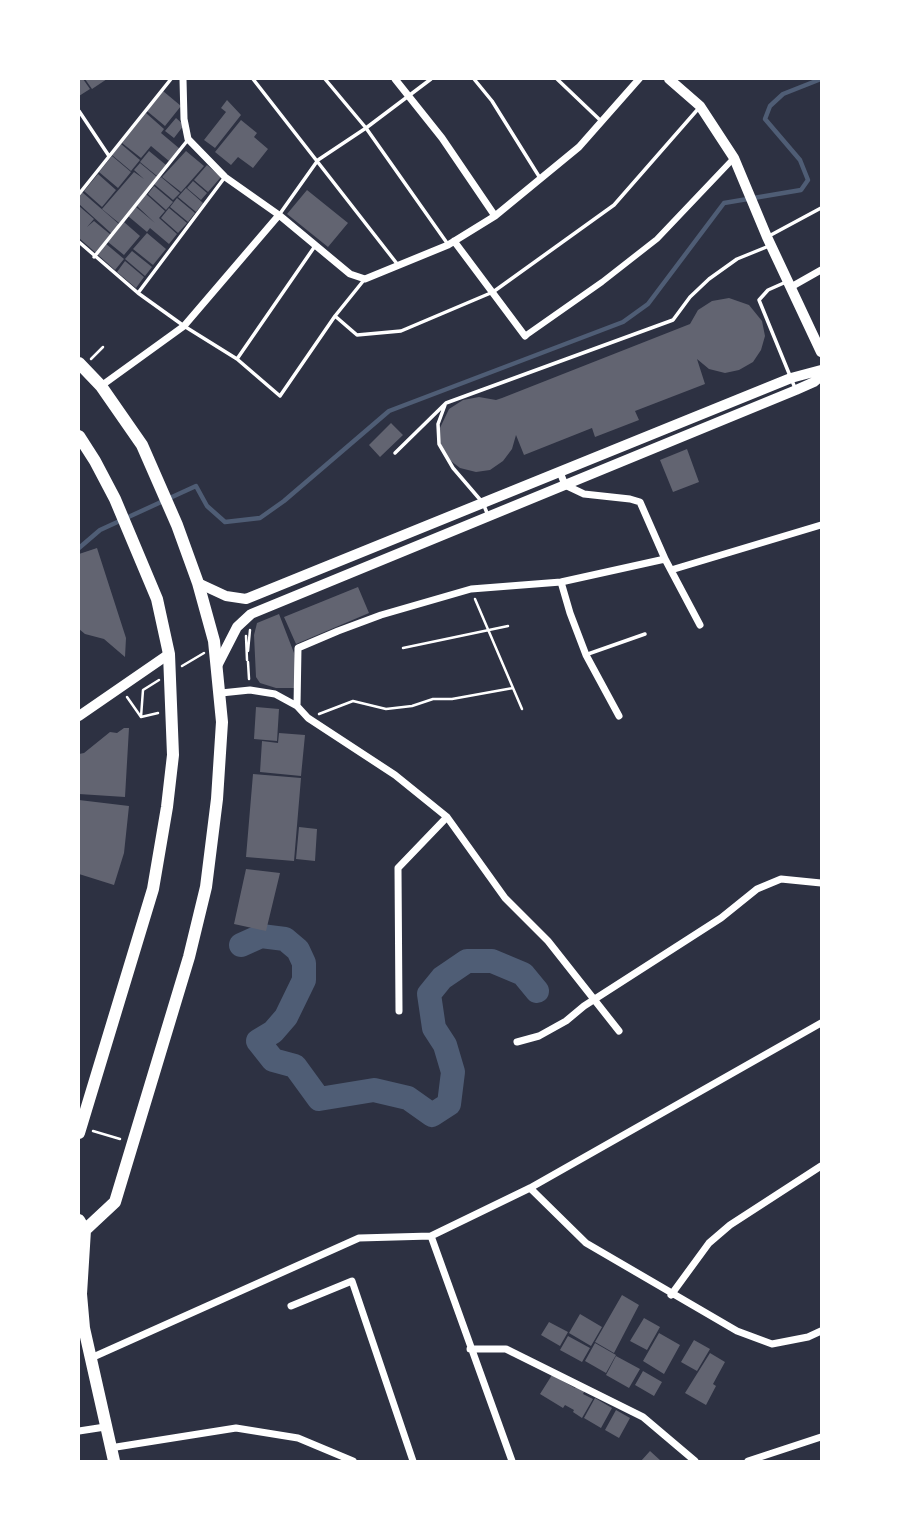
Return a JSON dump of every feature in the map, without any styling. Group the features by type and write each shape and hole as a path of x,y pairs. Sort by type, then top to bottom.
{"main road":[{"path":"79,363 101,386 142,445 170,510 198,583 214,641 222,722 217,799 206,887 189,957 116,1202 82,1225 81,1294 90,1359 112,1455"},
{"path":"198,583 226,596 246,599 791,378 821,370"},
{"path":"218,664 237,627 251,614 796,390 821,376"},
{"path":"79,436 96,461 127,524 156,599 169,654 173,710 173,755 153,889 80,1130"}],"street":[{"path":"183,79 184,119 188,139 225,177 279,215 350,274 365,279 451,243 495,216 579,147 639,79"},
{"path":"395,79 442,138 495,216"},
{"path":"669,79 700,106 734,158 821,352"},
{"path":"451,243 494,292 525,336 657,239 734,158"},
{"path":"101,386 184,326 279,215"},
{"path":"790,284 821,270"},
{"path":"560,472 565,485 584,494 640,502 665,559 700,625"},
{"path":"671,570 821,525"},
{"path":"298,706 298,648 381,615 471,589 561,582 665,559"},
{"path":"561,582 586,655 619,716"},
{"path":"79,716 169,654"},
{"path":"221,693 250,690 275,694 298,706 309,718 395,775 447,817 505,898 548,941 619,1031"},
{"path":"399,1011 398,868 447,817"},
{"path":"517,1042 539,1036 554,1028 721,918 757,890 781,879 821,883"},
{"path":"90,1359 359,1238 431,1237 530,1188 821,1023"},
{"path":"671,1295 709,1243 730,1225 821,1166"},
{"path":"530,1188 586,1244 737,1331 772,1344 808,1337 821,1331"},
{"path":"431,1237 512,1461"},
{"path":"290,1306 352,1281 413,1461"},
{"path":"470,1349 506,1349 643,1417 695,1461"},
{"path":"79,1431 105,1427"},
{"path":"112,1455 236,1428 298,1438 353,1461"},
{"path":"748,1461 821,1437"}],"lane":[{"path":"79,194 171,79"},
{"path":"253,79 398,265"},
{"path":"325,79 366,128 451,243"},
{"path":"279,215 318,160 431,79"},
{"path":"474,79 492,101 540,178"},
{"path":"557,79 602,122"},
{"path":"335,316 357,335 401,331 494,292 614,205 700,106"},
{"path":"79,111 110,156"},
{"path":"94,257 188,139"},
{"path":"138,293 225,177"},
{"path":"395,453 446,403 673,320 690,297 709,279 821,208"},
{"path":"79,242 138,293 237,359 280,396 335,316 365,279"},
{"path":"237,359 314,246"},
{"path":"790,284 768,290 759,300 796,390"},
{"path":"446,403 438,424 439,444 453,468 483,503 489,516"},
{"path":"586,655 645,634"}],"path":[{"path":"471,589 522,709"},
{"path":"247,660 251,614"},
{"path":"402,648 508,626"},
{"path":"245,629 250,690"},
{"path":"177,669 211,649"},
{"path":"141,717 143,690 166,676"},
{"path":"121,688 141,717"},
{"path":"309,718 353,701 386,709 412,706 433,699 452,699 513,688"},
{"path":"141,717 173,710"},
{"path":"80,1130 133,1143"}],"building":[{"path":"79,79 83,79 90,89 79,96"},
{"path":"85,79 107,79 92,89"},
{"path":"163,91 181,106 165,126 147,111"},
{"path":"227,100 241,115 215,148 204,140 226,112 221,108"},
{"path":"146,113 164,129 161,133 180,149 169,161 151,146 141,158 122,143"},
{"path":"176,118 184,125 174,138 165,131"},
{"path":"241,120 257,133 254,137 268,149 253,168 238,157 231,165 215,152"},
{"path":"121,144 140,160 131,171 112,155"},
{"path":"149,151 166,165 157,176 140,162"},
{"path":"186,151 204,166 181,192 162,177"},
{"path":"112,156 131,172 118,188 99,172"},
{"path":"140,163 157,177 119,223 102,209 134,172 144,179 134,170"},
{"path":"207,165 221,177 208,192 194,180"},
{"path":"98,174 116,190 102,207 84,191"},
{"path":"161,177 180,193 173,200 154,184"},
{"path":"193,181 207,193 201,200 187,188"},
{"path":"154,186 173,202 166,210 148,194"},
{"path":"186,188 203,203 196,212 178,197"},
{"path":"307,190 348,223 328,247 287,214"},
{"path":"82,192 120,225 112,234 79,204"},
{"path":"146,194 165,211 159,218 177,234 169,244 150,228 147,232 128,216 136,207 155,223 137,206"},
{"path":"177,198 195,213 188,222 170,207"},
{"path":"79,206 94,219 87,227 94,221 111,235 96,253 79,238"},
{"path":"169,208 187,223 178,233 161,218"},
{"path":"124,222 140,236 124,255 108,242"},
{"path":"147,233 166,249 153,265 133,249"},
{"path":"105,243 124,259 115,270 97,254"},
{"path":"132,251 152,267 145,276 125,259"},
{"path":"125,261 144,277 136,288 117,272"},
{"path":"729,298 749,305 762,321 765,336 761,350 753,362 739,370 725,373 709,369 697,359 705,384 635,411 639,420 595,437 592,428 524,455 516,435 512,449 503,461 490,470 476,472 460,468 447,458 439,440 439,430 449,409 463,400 479,397 496,400 502,398 690,324 698,310 712,301"},
{"path":"391,423 403,435 380,457 369,445"},
{"path":"687,449 699,482 673,492 660,460"},
{"path":"97,548 126,638 125,657 104,639 85,634 79,629 79,554"},
{"path":"358,587 369,613 296,644 284,617"},
{"path":"279,614 294,653 296,688 276,688 260,683 256,677 254,635 257,623"},
{"path":"256,707 279,709 277,741 254,739"},
{"path":"129,728 125,797 79,794 79,754 110,732 117,733"},
{"path":"279,733 305,735 301,776 260,772 262,741 278,743"},
{"path":"253,774 301,778 294,861 246,857"},
{"path":"79,800 129,806 124,853 114,885 79,874"},
{"path":"299,827 317,829 315,861 296,859"},
{"path":"246,869 280,873 266,931 234,924"},
{"path":"622,1295 639,1305 614,1353 595,1342"},
{"path":"580,1314 602,1327 591,1346 569,1333"},
{"path":"644,1318 660,1327 647,1350 630,1341"},
{"path":"549,1322 568,1332 560,1346 541,1335"},
{"path":"659,1333 680,1345 664,1374 643,1361"},
{"path":"568,1336 590,1348 582,1362 560,1350"},
{"path":"694,1340 710,1349 697,1371 681,1362"},
{"path":"595,1343 616,1355 606,1373 585,1361"},
{"path":"710,1353 725,1362 706,1405 685,1393"},
{"path":"616,1356 640,1369 629,1388 606,1375"},
{"path":"643,1371 662,1382 654,1396 635,1385"},
{"path":"552,1375 575,1388 577,1386 585,1390 583,1394 593,1399 582,1418 573,1412 574,1410 565,1405 563,1408 540,1394"},
{"path":"595,1398 612,1408 601,1428 584,1418"},
{"path":"616,1410 630,1418 619,1438 605,1430"},
{"path":"650,1451 661,1461 641,1461"}],"waterway":[{"path":"79,548 100,530 196,486 207,506 225,522 260,518 284,501 389,411 623,322 648,304 724,203 801,190 808,180 800,160 765,119 770,106 783,94 821,79"},
{"path":"241,945 261,936 285,939 298,950 304,963 304,980 286,1017 273,1032 258,1041 273,1060 295,1066 319,1099 374,1090 408,1098 432,1115 449,1104 453,1072 445,1045 434,1028 429,994 442,978 467,961 492,961 523,974 537,991"}]}
